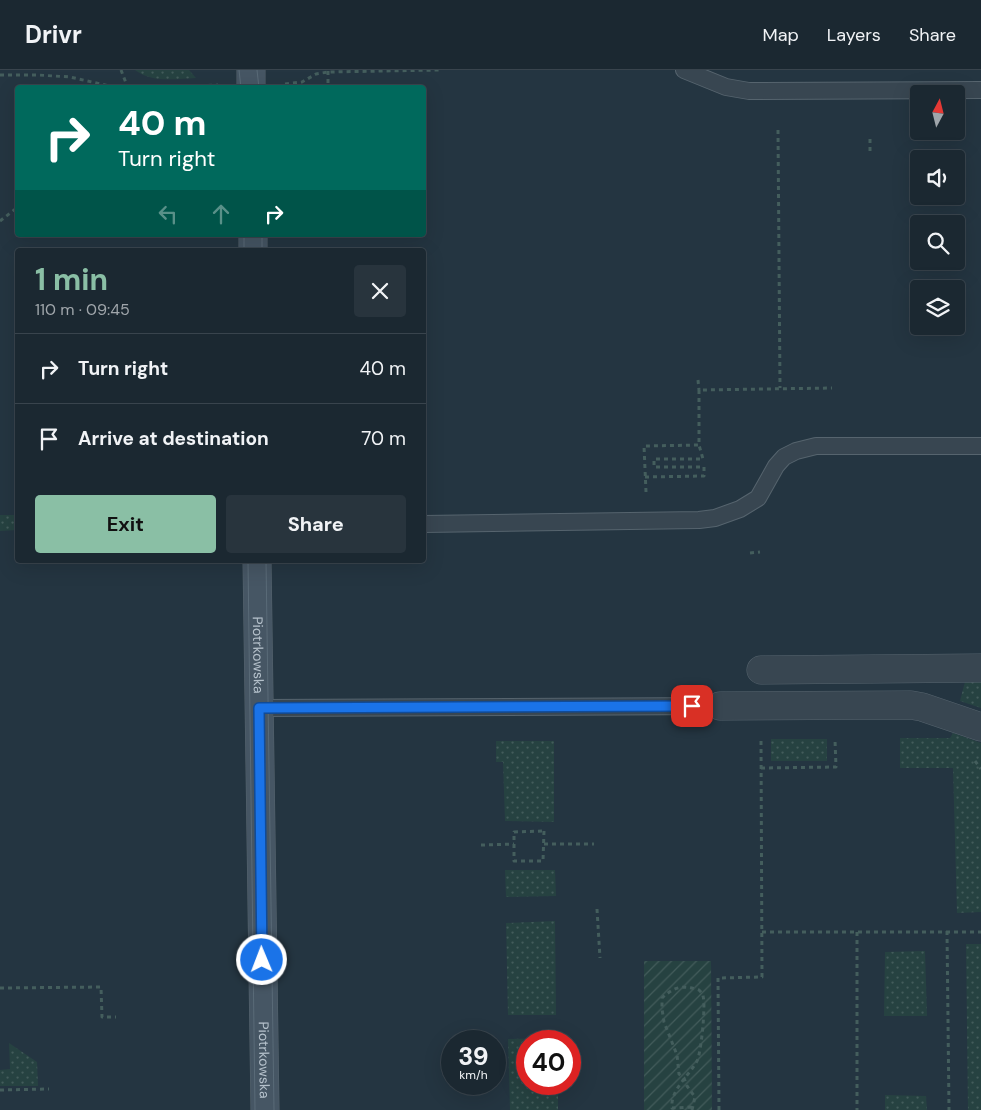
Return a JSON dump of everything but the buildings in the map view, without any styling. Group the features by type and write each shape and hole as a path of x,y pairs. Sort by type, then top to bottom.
{"street":[{"path":"251,70 251,85"},
{"name":"Piotrkowska","path":"258,563 265,1110"},
{"path":"761,670 981,668"},
{"path":"720,706 910,706 981,727"}],"lane":[{"path":"684,70 726,87 749,91 981,90"},
{"path":"426,524 699,520 715,518 740,509 758,498 776,466 784,457 796,450 816,446 981,446"},
{"path":"259,708 720,706"}],"path":[{"path":"120,70 127,85"},
{"path":"293,83 302,82 316,74 328,71 439,70"},
{"path":"328,71 328,85"},
{"path":"0,75 70,77 105,85"},
{"path":"778,130 780,388"},
{"path":"870,138 870,152"},
{"path":"0,221 15,209"},
{"path":"645,477 704,476 704,467 654,467 654,459 702,459 699,445 698,380"},
{"path":"698,390 832,388"},
{"path":"644,467 644,446 699,445"},
{"path":"750,553 760,552"},
{"path":"719,1110 718,978 762,977 761,706"},
{"path":"761,768 836,768 835,739"},
{"path":"544,831 544,844 544,861 514,861 514,832 544,831"},
{"path":"481,845 514,844"},
{"path":"544,844 594,844"},
{"path":"598,909 600,958"},
{"path":"947,931 949,1110"},
{"path":"762,932 981,932"},
{"path":"857,932 857,1110"},
{"path":"684,1078 671,1101 672,1108 693,1109 695,1096 687,1086 684,1078 679,1074 677,1055 664,1022 662,998 676,988 687,986 699,990 704,997 704,1014 702,1043 698,1060 684,1078"},
{"path":"0,988 101,987 102,1017 116,1017"},
{"path":"0,1090 49,1089"}],"green space":[{"path":"135,70 189,70 196,78 156,79"},
{"path":"0,515 15,515 15,530 0,531"},
{"path":"967,674 981,674 981,708 960,701"},
{"path":"953,733 981,743 981,912 957,913 953,768 900,768 900,738 950,738"},
{"path":"771,739 827,739 827,761 771,761"},
{"path":"496,741 554,741 554,822 505,821 503,762 496,762"},
{"path":"505,870 555,870 556,896 506,897"},
{"path":"555,921 556,1015 508,1015 506,923"},
{"path":"966,944 981,944 981,1110 968,1110"},
{"path":"925,951 927,1016 884,1016 885,952"},
{"path":"644,961 711,961 712,1110 644,1110"},
{"path":"508,1039 516,1039 516,1095 558,1095 558,1110 510,1110"},
{"path":"9,1043 37,1062 38,1086 0,1086 0,1070 10,1069"},
{"path":"885,1095 926,1096 927,1110 885,1110"}],"tram line":[{"path":"239,70 241,85"},
{"path":"257,70 259,85"},
{"path":"244,237 244,248"},
{"path":"262,237 262,248"},
{"path":"248,563 255,1110"},
{"path":"266,563 274,1110"}],"route":[{"path":"262,960 259,708 692,706"}]}
